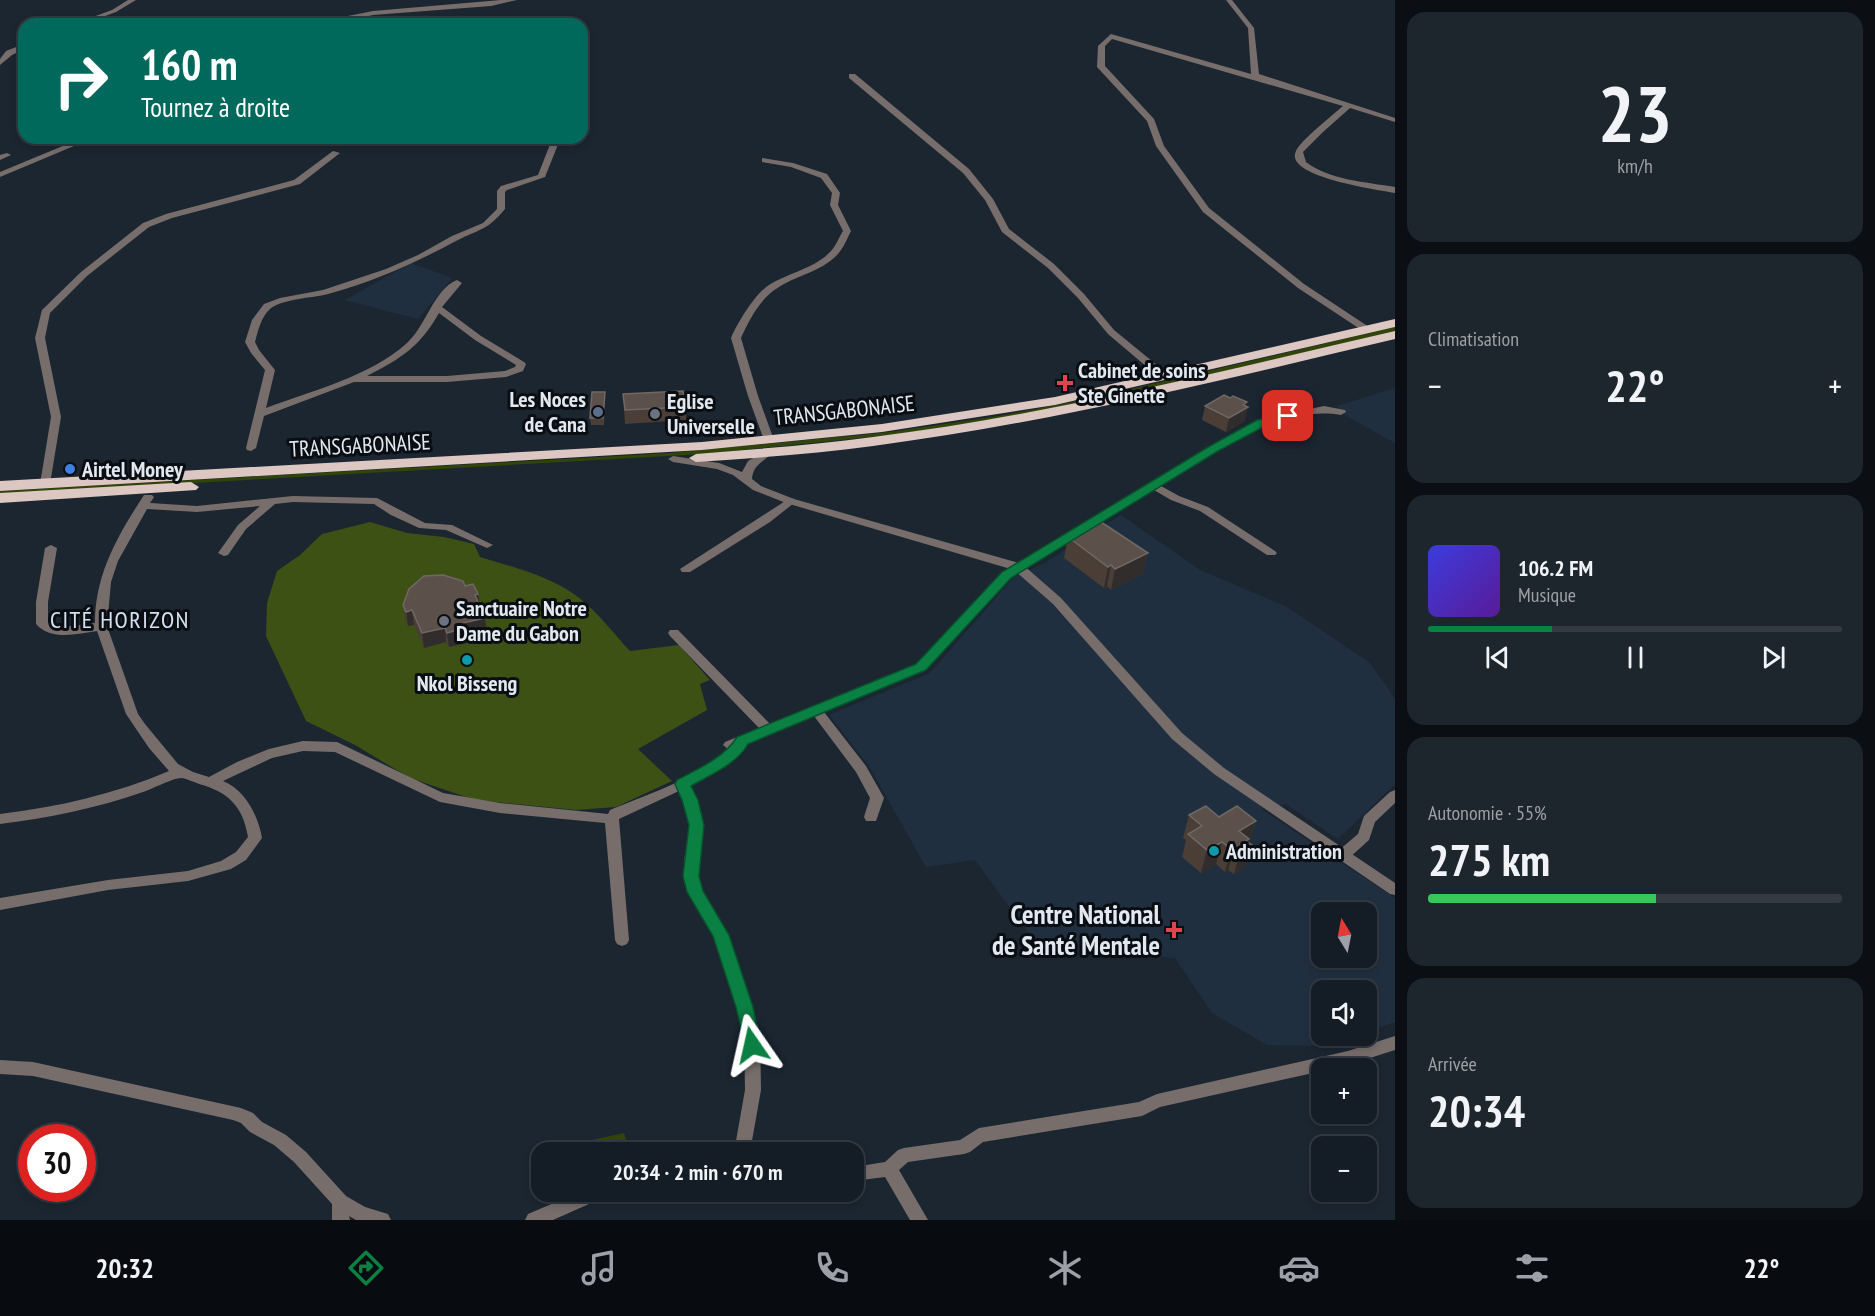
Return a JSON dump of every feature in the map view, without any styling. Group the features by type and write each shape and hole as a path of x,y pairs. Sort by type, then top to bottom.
{"highway":[{"name":"TRANSGABONAISE","path":"0,498 673,459 957,418 1055,401 1395,323"},
{"name":"TRANSGABONAISE","path":"0,486 910,437 1011,421 1144,394 1395,335"}],"street":[{"path":"95,18 133,0"},
{"path":"350,18 376,11 471,7 514,0"},
{"path":"1229,0 1251,28 1255,75 1262,79"},
{"path":"1366,329 1301,285 1206,210 1190,184 1160,146 1151,121 1106,74 1100,59 1102,46 1111,36 1395,120"},
{"path":"0,63 9,53 18,49"},
{"path":"852,76 966,171 989,199 1005,230 1051,266 1081,296 1111,332 1165,377"},
{"path":"1348,106 1299,152 1299,158 1304,165 1322,173 1395,190"},
{"path":"0,175 75,144"},
{"path":"251,448 270,370 254,351 250,342 261,312 280,301 325,292 389,271 421,257 455,237 486,225 501,209 501,191 504,188 541,177 553,144"},
{"path":"45,484 56,417 40,338 45,312 84,274 146,225 169,216 297,182 336,153"},
{"path":"747,481 747,469 769,446 736,338 764,294 834,253 847,231 834,205 836,193 824,176 793,165 765,160"},
{"path":"260,414 353,379 404,351 418,338 436,307 449,289 457,283"},
{"path":"353,379 447,379 506,374 520,369 521,364 478,338 436,307"},
{"path":"622,940 612,819 615,814 683,784 712,768 738,748 736,743 921,667 1007,575 1018,567 1152,485 1261,423 1324,409 1341,412"},
{"path":"673,459 719,466 736,473 757,488 790,501 1018,567 1057,601 1177,736 1219,771 1395,890"},
{"path":"1152,485 1175,498 1204,508 1271,553"},
{"path":"224,553 242,527 273,500"},
{"path":"0,904 108,885 188,876 226,865 241,856 255,838 255,832 242,800 230,788 171,767 139,727 132,714 101,626 105,582 120,546 146,502 197,509 273,500 377,501 395,513 423,526 448,527 487,545"},
{"path":"686,569 766,520 790,501"},
{"path":"51,548 42,602 42,624 48,629 59,631 101,626"},
{"path":"674,633 768,730"},
{"path":"816,710 861,769 877,798 872,817"},
{"path":"212,782 242,765 269,754 303,746 337,747 440,798 501,808 612,819"},
{"path":"0,819 44,815 140,788 180,772"},
{"path":"683,784 690,800 696,825 691,861 691,876 695,892 721,935 752,1033 753,1090 744,1142"},
{"path":"1343,855 1365,836 1369,820 1395,795"},
{"path":"864,1172 889,1169 904,1155 964,1147 979,1135 1142,1109 1157,1101 1348,1058 1395,1043"},
{"path":"0,1067 33,1069 235,1113 280,1140 300,1157 340,1201 361,1214 382,1220"},
{"path":"889,1169 919,1220"},
{"path":"340,1201 341,1220"},
{"path":"534,1220 576,1202"}],"shaded area":[{"path":"411,263 452,278 418,319 345,300"},
{"path":"1395,388 1395,443 1343,414 1337,406"},
{"path":"1121,515 1200,570 1287,607 1370,663 1395,699 1395,784 1338,839 1286,804 1261,809 1395,898 1395,1022 1377,1028 1377,980 1311,980 1311,1046 1267,1045 1212,1013 1175,958 1039,947 975,860 926,867 869,766 829,715 930,673 1014,577 1043,564"}],"green space":[{"path":"1395,327 1395,331 1140,391 1031,414 892,435 703,454 0,494 0,491 670,453 890,432 999,416 1093,398"},
{"path":"370,522 407,533 444,537 474,544 480,557 556,583 585,603 630,651 679,645 710,680 700,684 707,710 638,749 672,781 616,807 576,810 475,800 410,778 355,745 306,721 266,636 267,603 277,571 300,555 322,534"},
{"path":"624,1133 627,1142 582,1142"}],"building":[{"path":"683,391 686,407 625,410 623,394"},
{"name":"Les Noces de Cana","path":"592,392 605,392 603,418 590,418"},
{"path":"1224,395 1247,402 1243,405 1248,407 1229,418 1205,406"},
{"path":"1101,522 1148,553 1115,569 1111,565 1108,567 1068,537"},
{"name":"Sanctuaire Notre Dame du Gabon","path":"443,575 463,581 465,586 473,584 485,618 463,623 465,628 447,633 445,628 422,633 412,610 406,612 403,605 409,589 424,576"},
{"path":"1206,806 1219,817 1237,806 1256,821 1239,831 1249,839 1246,841 1252,845 1240,852 1235,847 1231,849 1222,842 1207,850 1188,834 1202,826 1189,815"}],"place":[{"name":"Cabinet de soins Ste Ginette","path":"1065,383"},
{"name":"Les Noces de Cana","path":"598,412"},
{"name":"Eglise Universelle","path":"655,414"},
{"name":"Airtel Money","path":"70,469"},
{"name":"Sanctuaire Notre Dame du Gabon","path":"444,621"},
{"name":"Nkol Bisseng","path":"467,660"},
{"name":"Administration","path":"1214,851"},
{"name":"Centre National de Santé Mentale","path":"1174,930"}],"district":[{"name":"CITÉ HORIZON","path":"120,619"}],"route":[{"path":"752,1045 752,1033 745,1007 721,935 695,892 691,876 691,861 696,825 690,800 683,784 712,768 738,748 742,741 921,667 1007,575 1018,567 1214,449 1261,423 1288,416"}]}
